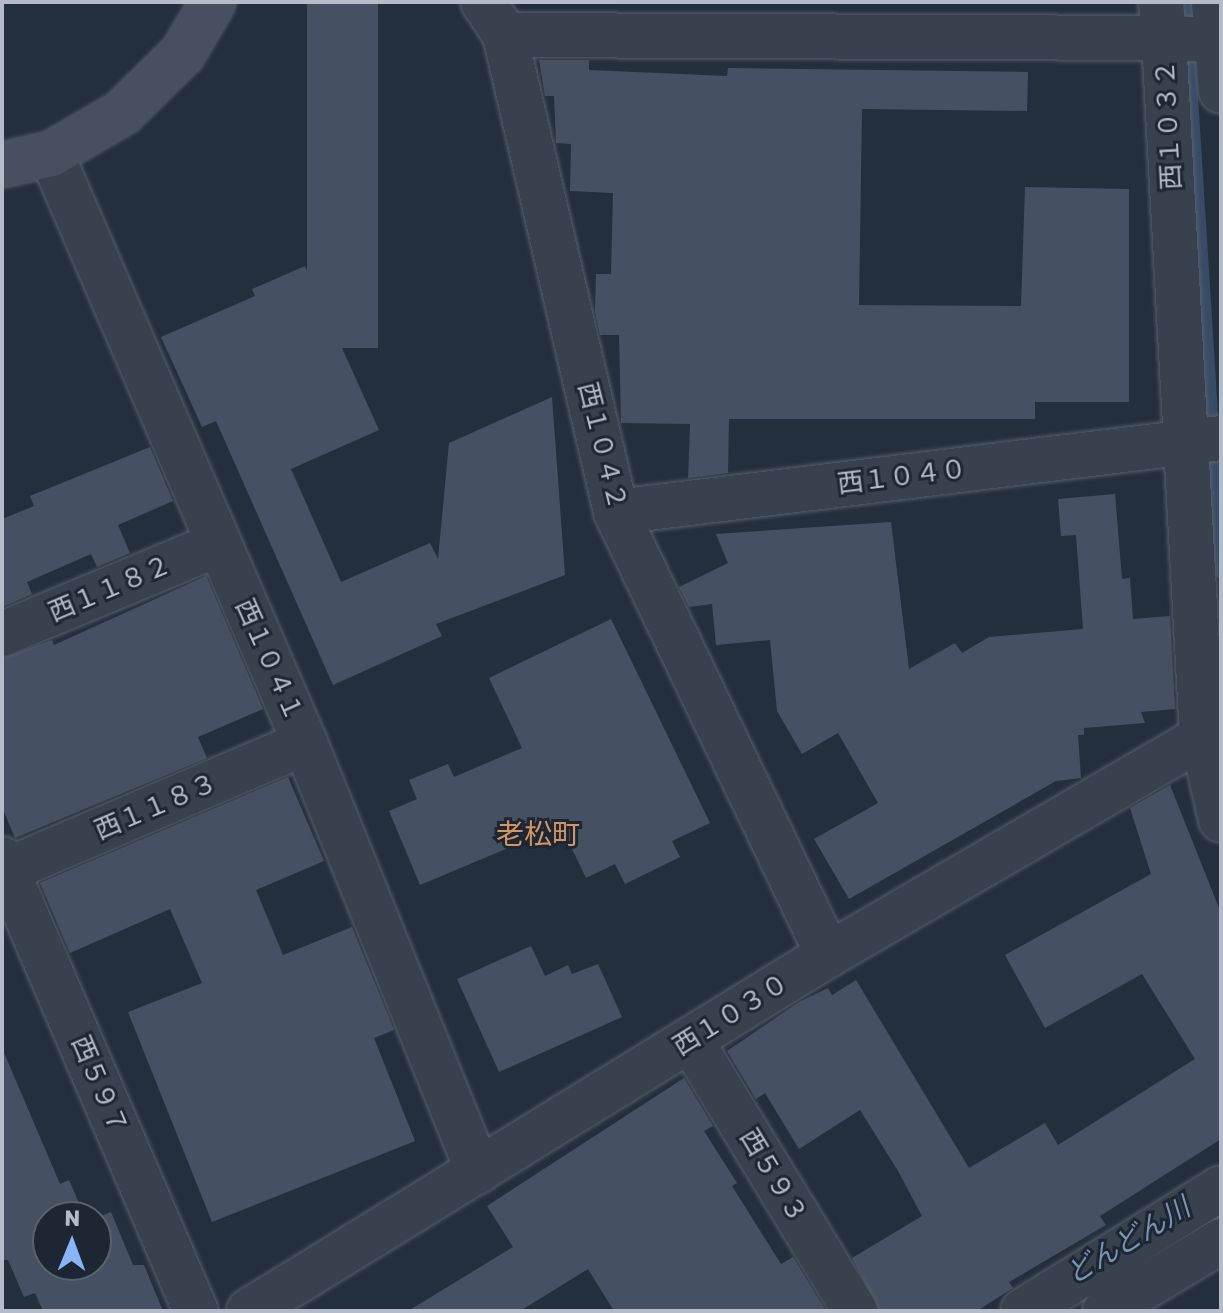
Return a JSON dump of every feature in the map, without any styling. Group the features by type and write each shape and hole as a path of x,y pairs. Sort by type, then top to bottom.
{"street":[{"path":"2,165 51,154 122,113 183,53 213,2"},
{"name":"西１０３２","path":"494,18 1162,20 1204,440 1212,737 1221,820"},
{"name":"西１０４２","path":"494,18 616,512 828,955"},
{"path":"1162,20 1216,21 1221,91"},
{"name":"西１０４１","path":"51,154 305,743 478,1171"},
{"name":"西１０４０","path":"616,512 1204,440"},
{"name":"西１１８２","path":"2,634 218,544"},
{"name":"西１０３０","path":"249,1311 828,955 1212,737"},
{"name":"西１１８３","path":"4,865 305,743"},
{"name":"西５９７","path":"4,865 196,1311"},
{"name":"西５９３","path":"691,1041 855,1311"},
{"path":"1023,1311 1221,1188"},
{"path":"1105,1311 1221,1241"}],"building":[{"path":"307,2 378,2 378,348 307,348"},
{"path":"539,60 589,60 589,70 727,76 728,68 1028,72 1027,111 862,109 859,305 1021,306 1025,187 1129,189 1129,402 1035,402 1035,419 729,419 728,473 688,478 690,424 621,423 619,335 600,335 595,311 596,274 611,274 613,193 570,191 571,144 556,143 554,96 545,96"},
{"path":"305,266 379,430 291,469 341,582 430,543 438,559 449,443 552,397 565,575 436,624 442,636 333,685 216,421 202,427 161,337 255,296 252,289"},
{"path":"150,447 173,501 118,525 130,553 97,567 91,554 27,582 32,594 2,607 2,519 34,506 30,496"},
{"path":"1115,494 1122,579 1130,578 1133,619 1170,616 1175,709 1141,712 1145,723 1084,728 1084,735 1078,735 1081,778 1056,781 849,899 814,839 878,803 838,733 802,754 777,711 770,640 716,645 712,604 689,607 679,587 728,563 716,534 891,522 909,669 955,643 962,653 989,637 1083,629 1076,535 1061,536 1058,499"},
{"path":"206,576 263,709 198,737 207,758 15,838 2,807 2,658 52,640 54,645"},
{"path":"611,619 710,823 672,841 680,857 625,884 615,864 586,878 561,826 420,885 389,811 417,799 409,780 448,764 454,777 522,748 489,678"},
{"path":"288,777 324,861 256,890 283,955 352,927 394,1030 374,1038 415,1141 212,1222 128,1012 202,983 170,909 70,953 40,883"},
{"path":"1170,785 1221,913 1221,1139 1100,1216 1106,1225 1009,1282 1013,1288 980,1309 880,1311 852,1258 922,1216 898,1171 860,1110 799,1149 765,1093 756,1099 727,1051 799,1002 828,988 832,995 856,980 969,1168 1045,1123 1058,1145 1195,1059 1142,974 1045,1028 1005,955 1151,874 1130,808"},
{"path":"531,946 545,976 568,965 572,974 598,964 622,1017 499,1072 457,979"},
{"path":"2,1048 60,1184 69,1180 78,1201 32,1201 32,1281 112,1281 112,1214 133,1265 144,1265 163,1311 43,1311 35,1293 24,1297 8,1260 2,1260"},
{"path":"684,1078 713,1126 704,1131 737,1183 732,1186 781,1264 793,1257 826,1311 614,1311 588,1269 520,1311 408,1311 513,1247 487,1206"}],"waterway":[{"path":"1185,2 1221,572"},
{"name":"どんどん川","path":"1139,1265 1221,1215"}],"district":[{"name":"老松町","path":"538,835"}]}
